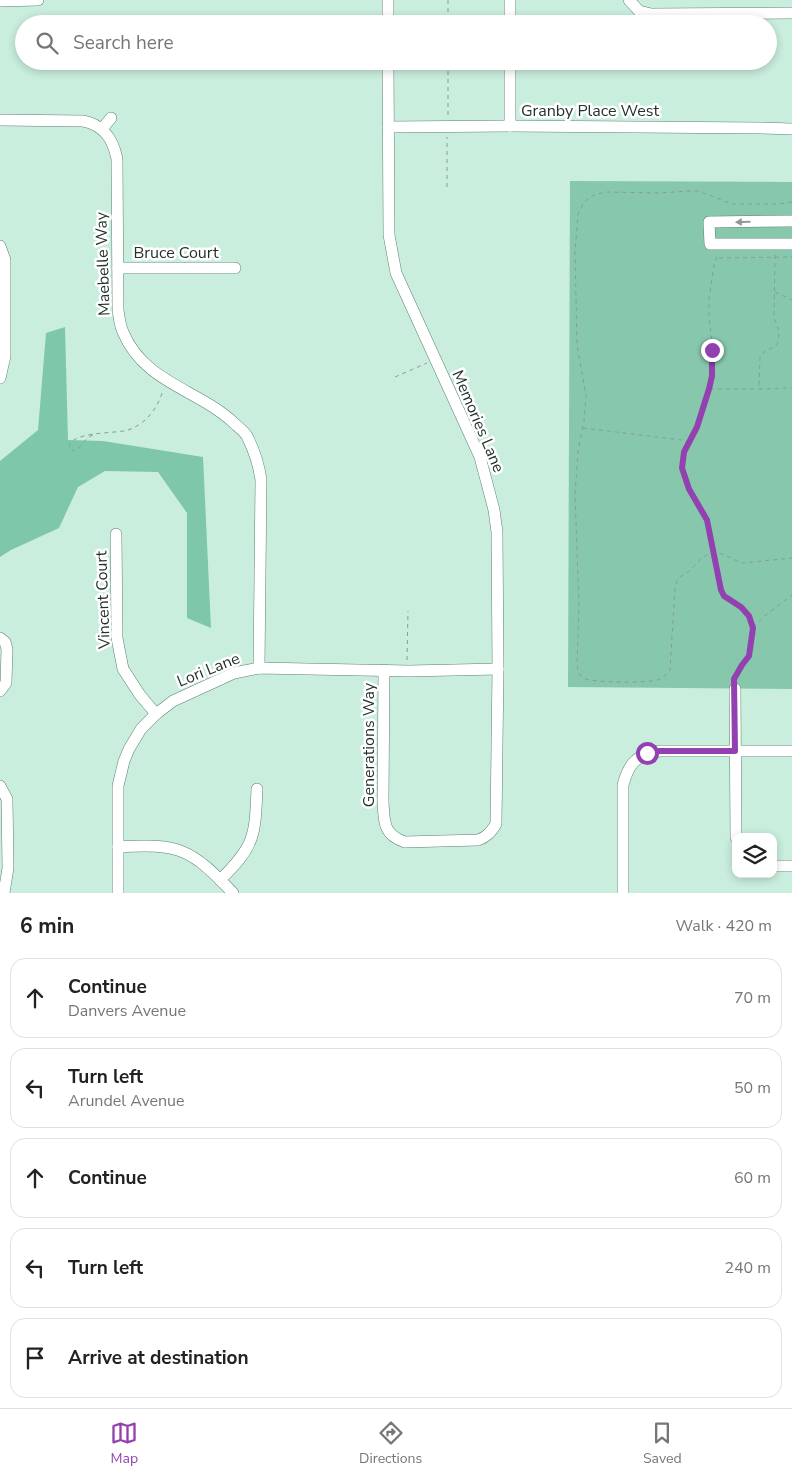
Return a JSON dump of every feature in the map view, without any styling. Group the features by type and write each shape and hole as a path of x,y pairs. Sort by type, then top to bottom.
{"street":[{"path":"0,1 38,0"},
{"path":"388,0 388,15"},
{"path":"510,0 510,15"},
{"path":"629,0 639,11 652,14 792,13"},
{"name":"Memories Lane","path":"388,70 389,235 396,273 480,457 494,510 497,532 496,824 491,832"},
{"path":"510,70 510,126"},
{"path":"0,120 83,121 94,123 102,129 111,118"},
{"name":"Granby Place West","path":"388,127 510,126 792,130"},
{"name":"Maebelle Way","path":"102,129 110,136 115,147 117,160 118,310 122,332 133,351 148,368 165,381 221,411 246,435 260,468 259,668"},
{"path":"792,221 710,222 710,244 792,244"},
{"path":"0,246 5,260 5,356 0,378"},
{"name":"Bruce Court","path":"118,268 235,268"},
{"name":"Vincent Court","path":"116,534 117,638 123,669 140,695 156,714"},
{"path":"0,638 5,642 7,649 6,683 0,691"},
{"name":"Lori Lane","path":"118,893 118,800 121,772 134,739 141,729 173,701 234,673 259,668 498,669"},
{"name":"Generations Way","path":"384,670 383,801 384,822 388,830 398,840 405,842 478,840 491,832"},
{"path":"735,689 736,833"},
{"path":"623,893 623,785 627,771 636,760 647,753 660,751 792,751"},
{"path":"0,786 7,799 8,868 4,893"},
{"path":"220,880 246,852 252,840 255,828 257,789"},
{"path":"118,846 156,846 182,851 200,860 233,893"},
{"path":"777,866 792,866"}],"path":[{"path":"448,0 448,15"},
{"path":"448,70 448,117"},
{"path":"447,187 448,131"},
{"path":"792,202 779,204 732,204 698,191 690,190 659,193 606,192 594,195 584,202 578,214 575,253 577,345 586,396 578,451 574,514 579,604 576,665 579,674 584,679 612,682 658,680 670,671 675,586 678,579 694,567 699,560 712,553 726,555 736,562 743,563 792,558"},
{"path":"718,244 718,258 714,265 709,299 713,366 709,389 697,427 684,452 682,468 689,489 707,520 712,553 721,590 724,596 741,607 749,616 753,628 749,656 734,679 735,689"},
{"path":"759,389 760,357 764,352 776,346 779,338 778,324 774,318 775,244"},
{"path":"718,258 792,258"},
{"path":"775,292 792,300"},
{"path":"396,377 425,364"},
{"path":"93,435 87,438 78,450 74,451 69,448 72,440 81,436 93,435 117,433 140,424 156,408 161,400 164,387"},
{"path":"709,389 792,388"},
{"path":"582,428 690,441"},
{"path":"753,628 767,614 792,595"},
{"path":"407,661 408,611"}],"green space":[{"path":"570,181 792,182 792,689 568,687"},
{"path":"65,327 68,440 103,441 203,457 211,628 187,618 187,513 158,472 105,471 78,487 59,528 0,557 0,461 38,430 46,333"}],"route":[{"path":"647,753 660,751 735,751 734,679 749,656 753,628 752,621 741,607 724,596 721,590 712,553 707,520 689,489 682,468 684,452 697,427 709,389 713,366 712,350"}]}
